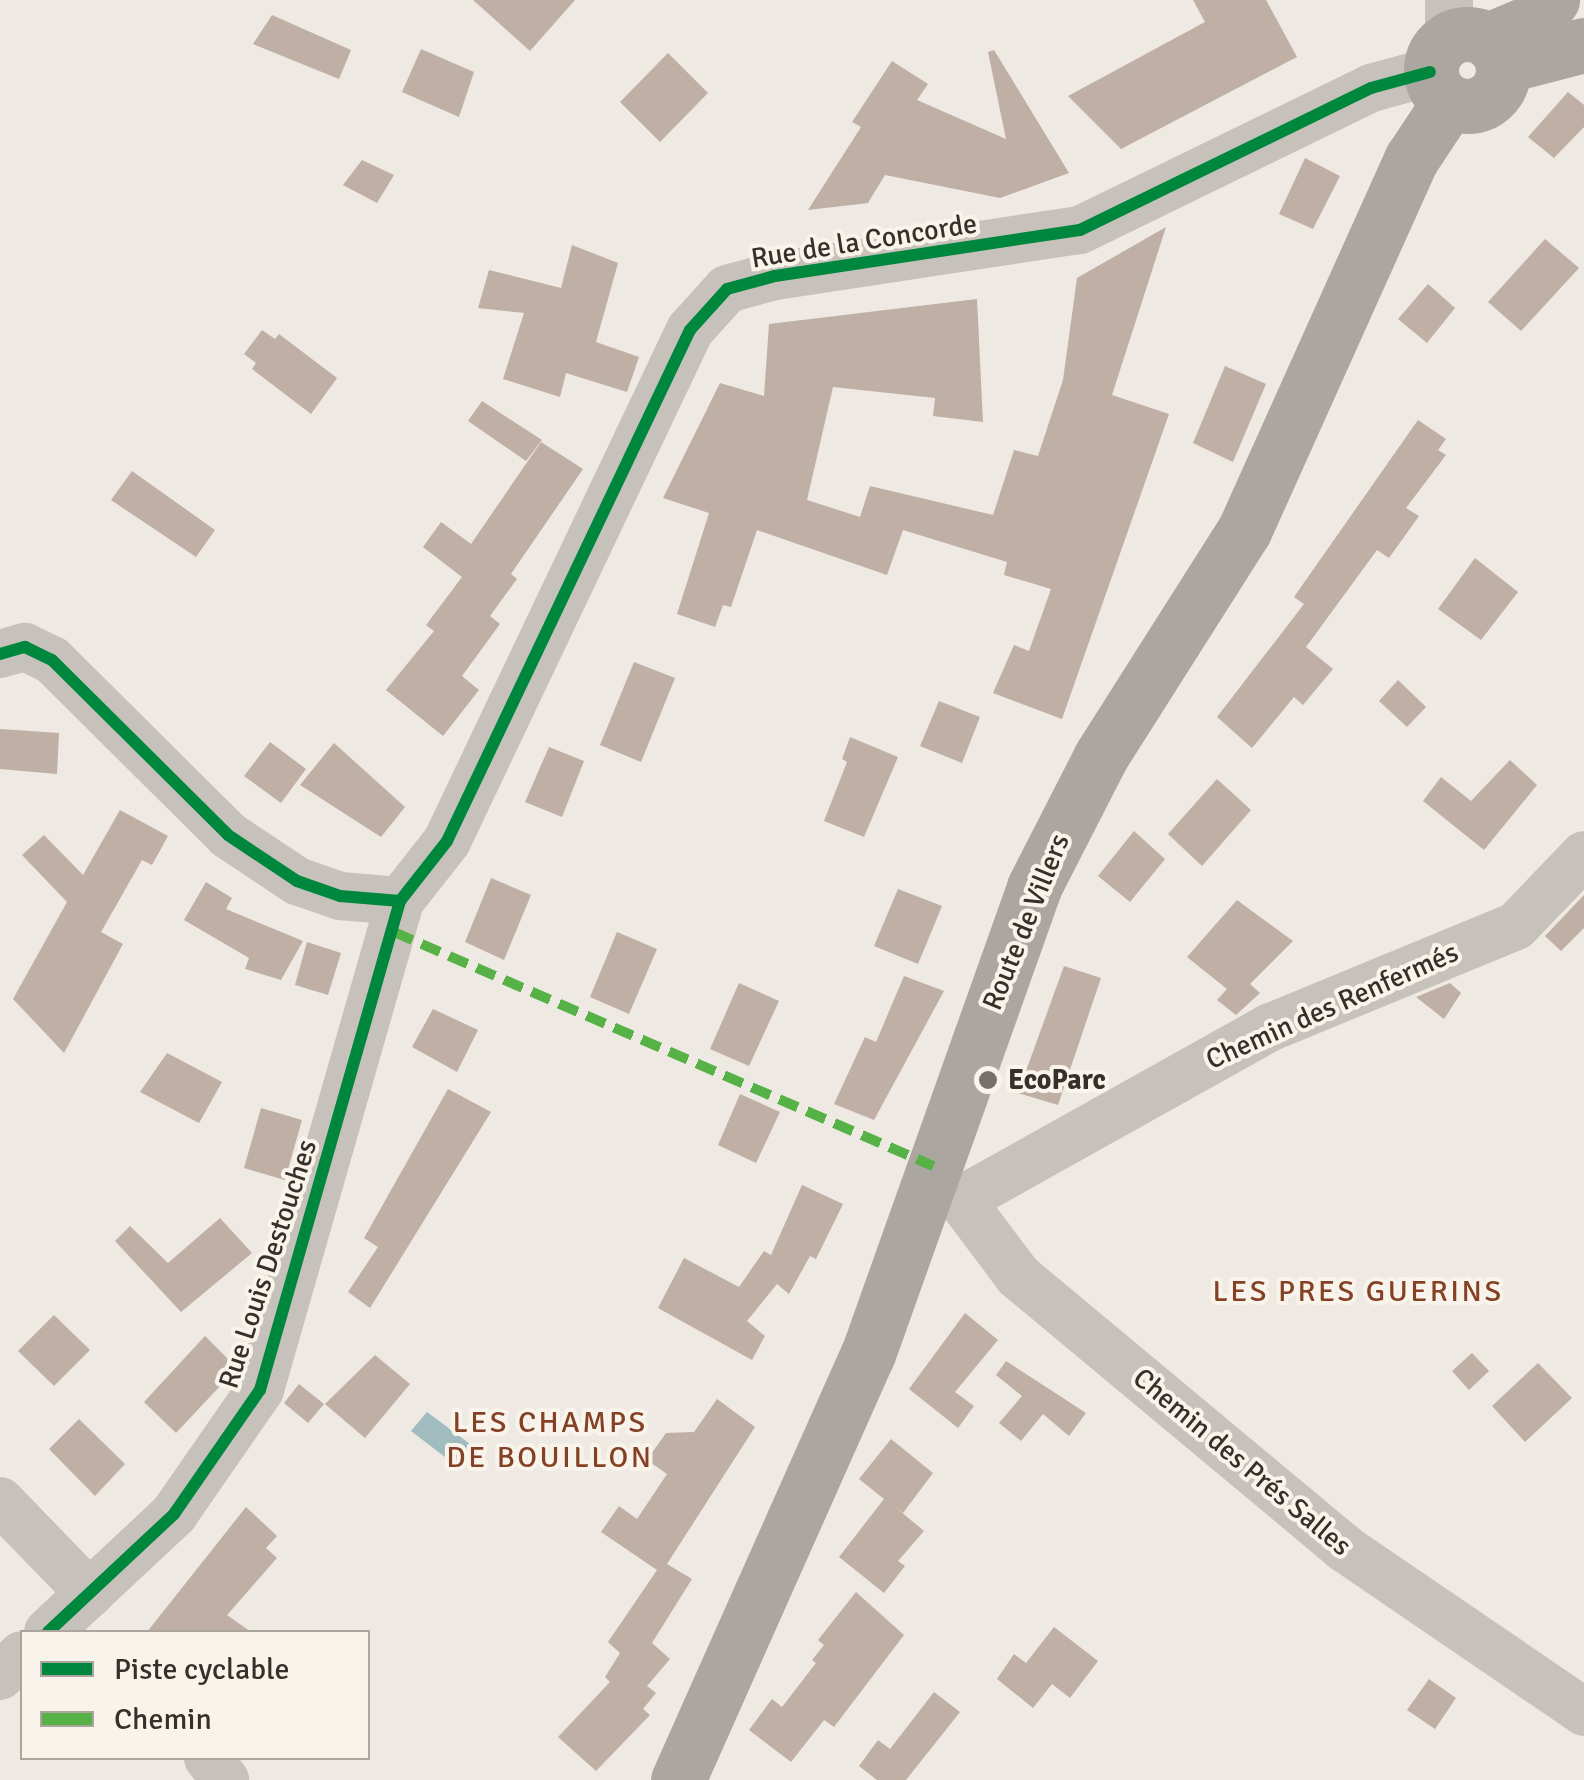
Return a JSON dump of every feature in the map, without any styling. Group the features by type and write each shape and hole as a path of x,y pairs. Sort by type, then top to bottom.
{"main road":[{"path":"1462,53 1538,19 1552,0"},
{"path":"1462,53 1584,46"},
{"name":"Route de Villers","path":"678,1780 944,1190 1034,886 1101,756 1244,531 1462,53"}],"street":[{"name":"Rue de la Concorde","path":"400,902 447,841 690,330 727,289 1080,230 1371,88 1462,53"},
{"path":"3,645 25,647 52,660 228,835 296,880 340,896 400,902"},
{"name":"Chemin des Renfermés","path":"944,1190 1271,1027 1516,926 1584,854"},
{"name":"Rue Louis Destouches","path":"66,1620 174,1514 260,1390 400,902"},
{"name":"Chemin des Prés Salles","path":"944,1190 1018,1276 1344,1548 1584,1712"},
{"path":"0,1501 66,1620"},
{"path":"0,1676 20,1657"}],"water":[{"path":"427,1412 474,1447 458,1467 411,1431"}],"building":[{"path":"473,0 575,0 530,51"},
{"path":"1193,0 1266,0 1297,57 1121,149 1068,96 1205,22"},
{"path":"272,15 351,50 339,79 253,44"},
{"path":"421,49 474,72 459,117 402,92"},
{"path":"994,50 1069,173 1000,198 885,175 868,203 808,210 861,127 852,122 892,61 928,84 917,100 1006,139 988,52"},
{"path":"668,53 708,93 660,142 620,102"},
{"path":"1568,92 1584,105 1584,127 1554,158 1528,137"},
{"path":"1305,158 1340,176 1313,229 1279,214"},
{"path":"362,160 394,175 377,203 343,185"},
{"path":"1166,227 1112,395 1169,414 1062,719 993,693 1014,645 1029,651 1051,589 1004,575 1007,562 903,530 887,575 757,530 731,607 723,605 715,627 677,614 709,513 663,498 720,383 764,396 769,324 977,299 983,422 933,416 935,398 833,387 807,500 860,517 870,486 993,515 1014,450 1038,456 1063,380 1077,278"},
{"path":"1545,239 1579,268 1521,331 1488,302"},
{"path":"572,245 618,263 596,342 639,357 627,392 566,373 560,397 503,379 524,313 478,308 489,270 561,288"},
{"path":"1428,284 1455,308 1427,343 1398,319"},
{"path":"262,330 275,339 279,334 337,378 311,414 252,369 256,363 244,354"},
{"path":"1225,366 1266,384 1233,462 1193,443"},
{"path":"482,401 542,440 526,461 468,421"},
{"path":"1418,420 1446,439 1438,450 1446,455 1406,508 1419,516 1389,558 1377,550 1306,647 1333,669 1303,705 1294,697 1252,748 1217,717 1304,604 1294,597"},
{"path":"541,442 583,469 511,574 517,579 490,616 500,624 462,676 479,690 443,736 386,690 434,631 426,625 462,577 423,547 441,522 471,544"},
{"path":"132,471 215,530 196,557 111,500"},
{"path":"1475,558 1518,592 1481,640 1438,609"},
{"path":"634,662 675,678 641,762 600,745"},
{"path":"1398,680 1426,707 1407,727 1379,701"},
{"path":"939,701 980,717 962,763 920,746"},
{"path":"0,729 59,733 57,774 0,769"},
{"path":"850,737 898,757 864,837 824,821 847,762 842,759"},
{"path":"270,742 306,769 281,803 244,776"},
{"path":"334,743 405,807 381,837 300,785"},
{"path":"549,747 584,761 562,817 525,802"},
{"path":"1510,760 1537,785 1484,850 1423,801 1441,777 1471,801"},
{"path":"1217,779 1251,810 1202,866 1168,834"},
{"path":"120,810 168,836 152,865 142,860 101,932 123,944 64,1053 13,999 67,902 22,855 44,835 83,875"},
{"path":"1134,831 1165,859 1130,902 1098,876"},
{"path":"491,878 531,895 504,960 465,942"},
{"path":"206,882 232,898 226,909 303,941 281,980 245,969 249,958 184,920"},
{"path":"898,889 942,906 918,964 874,946"},
{"path":"1584,895 1584,928 1561,951 1545,936"},
{"path":"1237,900 1293,941 1250,984 1260,993 1236,1015 1217,1000 1227,989 1187,957"},
{"path":"617,932 657,949 629,1014 590,997"},
{"path":"307,942 341,953 328,995 295,985"},
{"path":"1064,966 1101,978 1058,1105 1018,1093"},
{"path":"904,976 944,991 874,1120 834,1104 865,1037 876,1042"},
{"path":"739,983 779,1001 749,1066 710,1049"},
{"path":"1450,983 1461,993 1444,1019 1416,997"},
{"path":"433,1009 478,1030 457,1072 412,1047"},
{"path":"167,1053 222,1082 199,1123 140,1092"},
{"path":"448,1089 491,1112 370,1308 348,1292 378,1247 364,1238"},
{"path":"740,1094 780,1112 756,1163 718,1145"},
{"path":"261,1108 302,1120 285,1180 244,1168"},
{"path":"802,1185 843,1204 816,1259 810,1256 789,1294 777,1284 747,1321 765,1336 752,1360 658,1308 684,1258 739,1287 764,1251 771,1255"},
{"path":"220,1218 252,1253 181,1312 115,1241 130,1226 168,1263"},
{"path":"965,1313 998,1340 955,1392 974,1406 958,1428 909,1389"},
{"path":"54,1315 90,1350 54,1386 18,1351"},
{"path":"205,1336 237,1368 176,1433 144,1402"},
{"path":"1472,1353 1489,1371 1469,1390 1452,1371"},
{"path":"375,1355 410,1384 365,1438 325,1404"},
{"path":"1006,1361 1086,1413 1069,1436 1043,1414 1021,1441 999,1423 1022,1396 996,1375"},
{"path":"1538,1363 1572,1398 1525,1442 1492,1406"},
{"path":"299,1384 324,1404 308,1423 284,1403"},
{"path":"717,1399 755,1427 667,1564 692,1579 652,1643 670,1659 647,1686 656,1693 643,1709 650,1715 596,1771 558,1737 610,1682 605,1677 620,1653 608,1642 657,1570 601,1532 619,1506 637,1519 667,1474 647,1460 666,1433 694,1432"},
{"path":"79,1419 125,1464 95,1496 49,1449"},
{"path":"891,1439 933,1473 903,1513 894,1506 924,1531 898,1561 905,1566 884,1593 839,1557 884,1499 859,1479"},
{"path":"246,1507 277,1536 266,1548 277,1558 227,1615 248,1630 149,1630"},
{"path":"856,1592 904,1635 834,1727 824,1720 791,1762 749,1730 772,1699 782,1707 816,1663 812,1660 824,1645 818,1640"},
{"path":"1054,1627 1098,1661 1070,1698 1052,1684 1033,1708 997,1679 1014,1654 1026,1663"},
{"path":"1429,1679 1456,1698 1435,1729 1407,1710"},
{"path":"934,1692 960,1712 906,1780 877,1780 859,1766 878,1740 890,1749"}],"marked path":[{"path":"394,932 933,1166"}],"cycle path":[{"path":"50,1630 174,1514 260,1390 400,901 447,841 690,330 727,289 775,276 1080,230 1371,88 1430,72"},
{"path":"0,654 25,647 52,660 228,835 297,881 340,896 400,901"}],"place":[{"name":"EcoParc","path":"988,1080"}],"district":[{"name":"LES PRES GUERINS","path":"1358,1292"},
{"name":"LES CHAMPS DE BOUILLON","path":"550,1440"}]}
